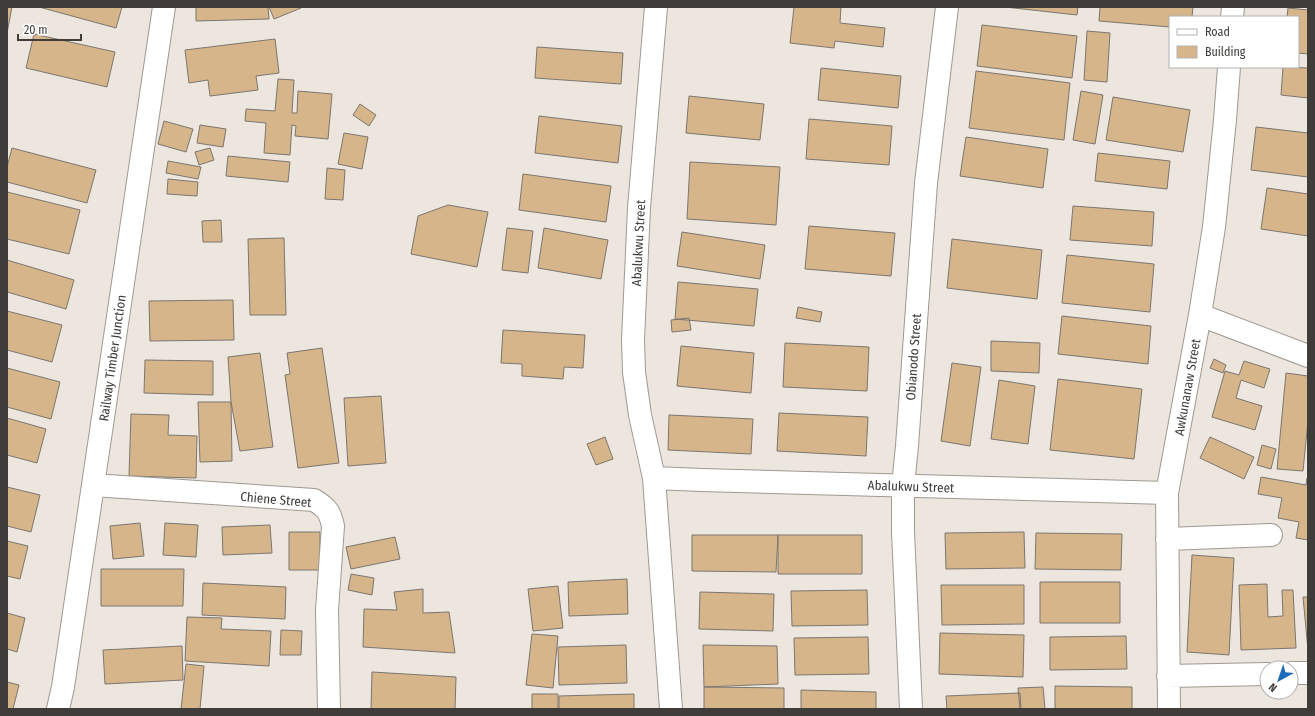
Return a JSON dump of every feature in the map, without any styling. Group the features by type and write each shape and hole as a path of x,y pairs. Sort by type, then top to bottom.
{"street":[{"name":"Railway Timber Junction","path":"58,709 63,688 164,7"},
{"name":"Abalukwu Street","path":"656,7 639,208 633,340 634,372 640,415 654,478 671,709"},
{"name":"Obianodo Street","path":"911,709 903,532 903,485 926,183 947,7"},
{"name":"Awkunanaw Street","path":"1169,709 1167,493 1200,315 1214,227 1229,68"},
{"path":"1200,315 1308,356"},
{"name":"Abalukwu Street","path":"654,478 1167,493"},
{"name":"Chiene Street","path":"93,484 314,500 323,506 330,513 333,526 327,610 329,709"},
{"path":"1167,539 1271,535"},
{"path":"1168,676 1259,674"}],"building":[{"path":"7,7 12,7 7,33"},
{"path":"39,7 122,7 116,28"},
{"path":"196,7 268,7 269,19 196,21"},
{"path":"269,7 300,7 301,8 274,19"},
{"path":"794,7 841,7 840,23 885,28 883,47 835,41 834,48 790,43"},
{"path":"1005,7 1078,7 1077,15"},
{"path":"1100,7 1193,7 1192,16 1169,16 1169,27 1099,21"},
{"path":"1288,8 1308,10 1308,54 1299,53 1299,16 1287,16"},
{"path":"982,25 1077,36 1072,78 977,66"},
{"path":"1087,31 1110,33 1107,82 1084,80"},
{"path":"34,34 115,52 107,87 26,68"},
{"path":"275,39 279,73 256,76 258,90 210,96 208,80 189,83 185,50"},
{"path":"537,47 623,53 621,84 535,78"},
{"path":"821,68 901,76 898,108 818,100"},
{"path":"1283,68 1308,68 1308,98 1281,95"},
{"path":"976,71 1070,83 1064,140 969,128"},
{"path":"278,79 294,80 292,113 297,113 298,91 332,94 328,139 295,136 296,126 292,125 290,155 264,153 266,123 245,121 246,109 275,111"},
{"path":"1081,91 1103,95 1095,144 1073,140"},
{"path":"689,96 764,104 760,140 686,133"},
{"path":"1113,97 1190,110 1183,152 1106,140"},
{"path":"360,104 376,115 369,126 353,115"},
{"path":"539,116 622,126 618,163 535,153"},
{"path":"809,119 892,126 889,165 806,159"},
{"path":"164,121 193,129 186,152 158,144"},
{"path":"200,125 226,129 223,147 197,143"},
{"path":"1256,127 1308,133 1308,177 1251,170"},
{"path":"344,133 368,137 362,169 338,164"},
{"path":"966,137 1048,149 1043,188 960,176"},
{"path":"12,148 96,170 87,203 7,182 7,167"},
{"path":"210,148 214,160 199,165 195,152"},
{"path":"1098,153 1170,161 1167,189 1095,181"},
{"path":"228,156 290,162 288,182 226,176"},
{"path":"168,161 201,167 198,179 166,173"},
{"path":"690,162 780,167 776,225 687,219"},
{"path":"327,168 345,170 343,200 325,199"},
{"path":"523,174 611,186 606,222 519,210"},
{"path":"168,179 198,182 197,196 167,194"},
{"path":"1267,188 1308,194 1308,236 1261,229"},
{"path":"7,192 80,210 69,254 7,239"},
{"path":"448,205 488,212 477,267 411,254 418,216"},
{"path":"1073,206 1154,212 1152,246 1070,240"},
{"path":"221,220 222,242 203,242 202,221"},
{"path":"809,226 895,233 891,276 805,269"},
{"path":"507,228 533,231 528,273 502,270"},
{"path":"544,228 608,240 601,279 538,268"},
{"path":"682,232 765,245 760,279 677,266"},
{"path":"284,238 286,315 250,315 248,239"},
{"path":"952,239 1042,250 1037,299 947,288"},
{"path":"1067,255 1154,264 1150,312 1062,303"},
{"path":"7,260 74,280 66,309 7,292"},
{"path":"678,282 758,289 754,326 675,319"},
{"path":"233,300 234,340 150,341 149,301"},
{"path":"798,307 822,312 820,322 796,318"},
{"path":"7,311 62,325 52,362 7,350"},
{"path":"1062,316 1151,326 1148,364 1058,354"},
{"path":"689,318 691,330 672,332 671,320"},
{"path":"503,330 585,335 583,368 564,367 563,379 522,376 522,364 501,363"},
{"path":"991,341 1040,343 1039,373 991,371"},
{"path":"785,343 869,347 867,391 783,387"},
{"path":"681,346 754,353 751,393 677,386"},
{"path":"322,348 339,463 298,468 285,375 290,374 287,353"},
{"path":"260,353 273,447 240,451 231,402 228,357"},
{"path":"1214,359 1226,365 1223,373 1210,368"},
{"path":"145,360 213,361 213,395 144,393"},
{"path":"1244,361 1270,369 1264,388 1241,380 1236,398 1262,406 1255,430 1212,417 1225,371 1239,375"},
{"path":"952,363 981,367 970,446 941,441"},
{"path":"7,368 60,382 51,419 7,407"},
{"path":"1286,373 1308,376 1308,421 1303,471 1277,469"},
{"path":"1058,379 1142,389 1134,459 1050,450"},
{"path":"999,380 1035,386 1028,444 991,439"},
{"path":"381,396 386,463 348,466 344,398"},
{"path":"198,402 231,402 232,461 200,462"},
{"path":"779,413 868,417 866,456 777,451"},
{"path":"131,414 169,415 168,435 197,436 196,478 129,476"},
{"path":"669,415 753,419 751,454 668,450"},
{"path":"7,418 46,429 37,463 7,455"},
{"path":"605,437 613,459 596,465 587,444"},
{"path":"1210,437 1254,457 1244,479 1200,458"},
{"path":"1262,445 1276,449 1271,469 1257,465"},
{"path":"1261,477 1306,485 1308,478 1308,540 1296,538 1299,522 1278,518 1282,498 1258,494"},
{"path":"7,487 40,495 31,532 7,526"},
{"path":"140,523 144,556 113,559 110,526"},
{"path":"165,523 198,525 196,557 163,555"},
{"path":"270,525 272,553 223,555 222,527"},
{"path":"289,532 320,532 320,570 289,570"},
{"path":"1024,532 1025,568 946,569 945,533"},
{"path":"1036,533 1122,534 1121,570 1035,569"},
{"path":"692,535 778,535 776,572 692,571"},
{"path":"778,535 862,535 862,574 778,574"},
{"path":"395,537 400,559 351,569 346,547"},
{"path":"7,541 28,546 20,579 7,576"},
{"path":"1192,555 1234,558 1229,655 1187,652"},
{"path":"101,569 184,569 183,606 101,606"},
{"path":"351,574 374,578 372,595 348,590"},
{"path":"627,579 628,614 569,616 568,582"},
{"path":"1040,582 1120,582 1120,623 1040,623"},
{"path":"203,583 286,587 285,619 202,615"},
{"path":"1267,584 1268,617 1283,616 1282,590 1293,590 1296,648 1241,650 1239,585"},
{"path":"941,585 1024,585 1024,624 942,625"},
{"path":"558,586 563,628 533,631 528,589"},
{"path":"423,589 423,613 449,612 455,653 363,647 364,609 397,610 394,592"},
{"path":"867,590 868,625 792,626 791,591"},
{"path":"700,592 774,594 773,631 699,629"},
{"path":"1303,597 1308,597 1308,650"},
{"path":"7,613 25,618 17,652 7,649"},
{"path":"187,617 222,618 221,629 271,631 269,666 185,661"},
{"path":"281,630 302,631 301,655 280,655"},
{"path":"940,633 1024,635 1023,677 939,674"},
{"path":"532,634 558,636 553,688 526,685"},
{"path":"1126,636 1127,669 1050,670 1050,637"},
{"path":"868,637 869,674 795,675 794,638"},
{"path":"626,645 627,683 559,685 558,647"},
{"path":"703,645 777,646 778,684 704,687"},
{"path":"182,646 183,680 105,684 103,650"},
{"path":"186,664 204,666 200,709 181,709"},
{"path":"372,672 456,677 455,709 371,709"},
{"path":"7,682 19,685 13,709 7,709"},
{"path":"1055,686 1132,687 1132,709 1055,709"},
{"path":"704,687 784,688 784,709 704,709"},
{"path":"1043,687 1045,709 1020,709 1018,688"},
{"path":"801,690 876,692 876,709 801,709"},
{"path":"1020,693 1021,709 947,709 946,696"},
{"path":"532,694 558,694 558,709 532,709"},
{"path":"634,694 634,709 559,709 559,696"}]}
